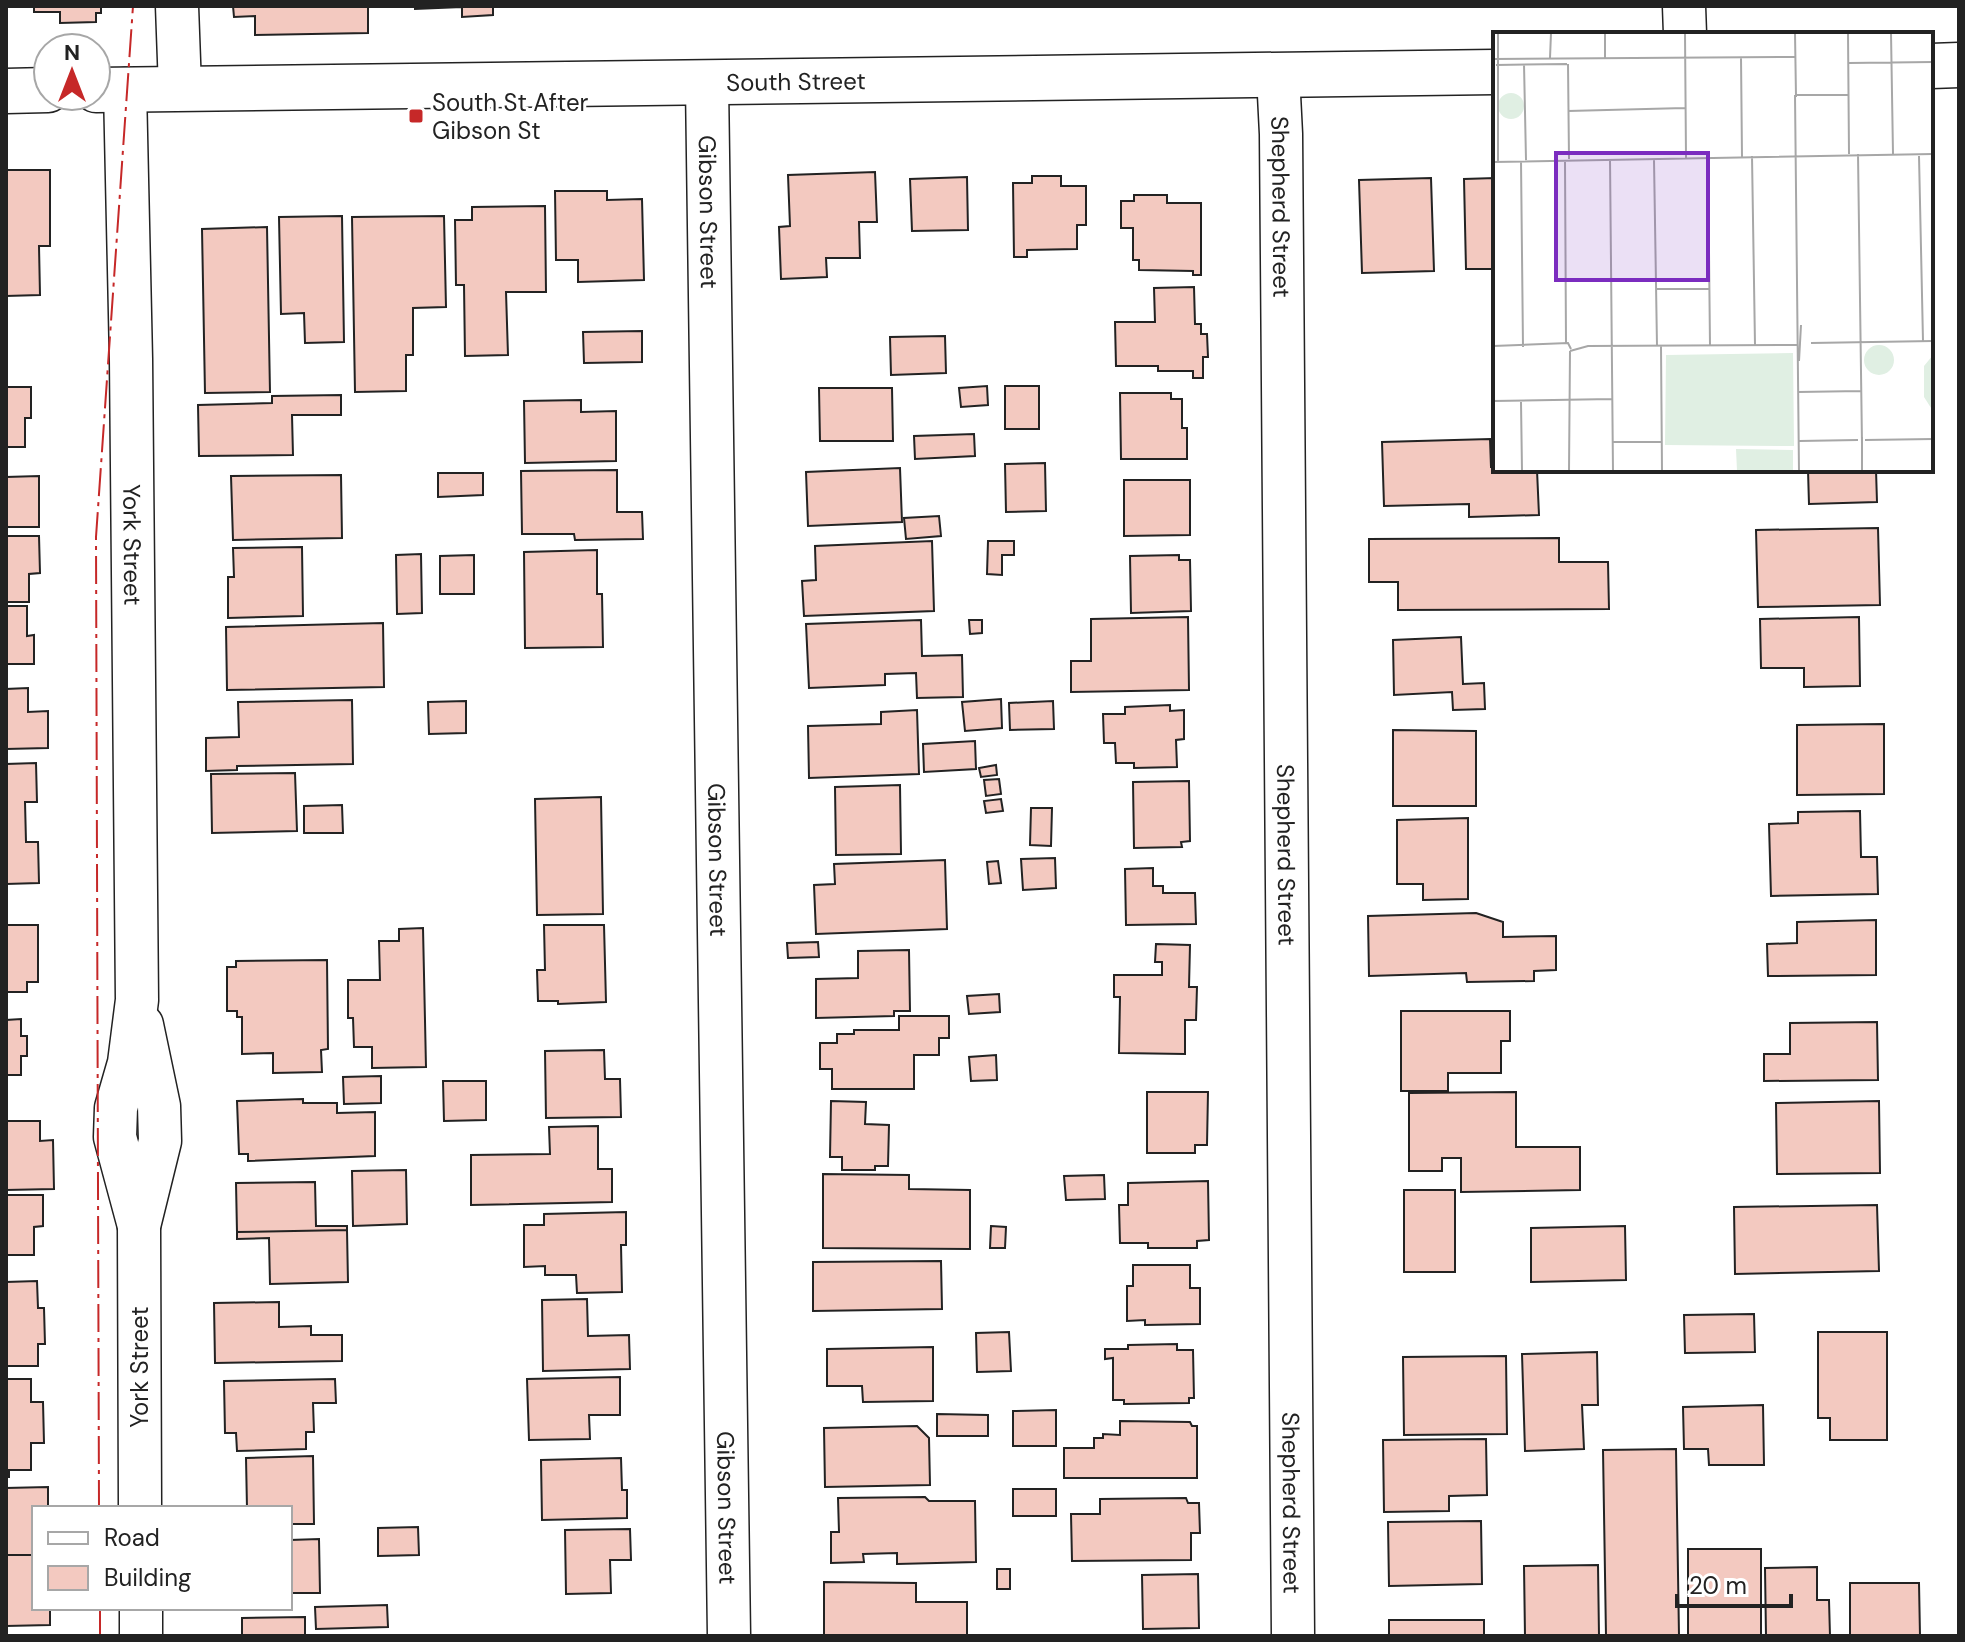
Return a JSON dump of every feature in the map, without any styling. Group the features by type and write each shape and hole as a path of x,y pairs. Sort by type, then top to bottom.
{"main road":[{"path":"1933,66 1959,65"},
{"name":"South Street","path":"112,89 1493,72"},
{"path":"6,91 32,90"}],"street":[{"path":"177,6 180,88"},
{"path":"1684,6 1685,32"},
{"name":"Shepherd Street","path":"1278,75 1282,150 1293,1636"},
{"name":"Gibson Street","path":"707,84 729,1636"},
{"name":"York Street","path":"112,112 131,359 137,1000 159,1106 160,1141 139,1226 140,1506"},
{"path":"141,1610 141,1636"}],"building":[{"path":"34,6 101,6 101,13 96,13 96,22 60,23 60,12 34,12"},
{"path":"233,6 368,6 368,33 255,35 255,16 234,17"},
{"path":"415,6 493,6 493,15 462,17 462,7 415,9"},
{"path":"6,170 50,170 50,246 39,246 40,295 6,296"},
{"path":"875,172 877,222 859,222 860,258 826,258 827,277 781,279 779,227 790,226 788,175"},
{"path":"1032,176 1061,176 1061,186 1086,186 1086,225 1077,225 1077,249 1027,250 1027,257 1014,257 1013,183 1032,183"},
{"path":"967,177 968,230 912,231 910,179"},
{"path":"1431,178 1434,271 1362,273 1359,180"},
{"path":"1493,178 1493,269 1466,269 1464,179"},
{"path":"555,191 607,191 607,200 642,199 644,280 578,282 578,260 556,260"},
{"path":"1134,195 1167,195 1167,203 1201,203 1201,275 1193,275 1193,271 1139,270 1139,260 1133,260 1133,228 1121,228 1121,201 1134,201"},
{"path":"545,206 546,292 506,292 508,355 465,356 464,285 456,285 455,220 472,220 472,207"},
{"path":"342,216 344,342 305,343 304,313 281,314 279,217"},
{"path":"444,216 446,307 413,308 413,355 406,355 406,391 355,392 352,217"},
{"path":"267,227 270,392 205,393 202,229"},
{"path":"1194,287 1195,324 1201,324 1201,334 1207,334 1208,357 1203,357 1203,378 1193,378 1193,371 1158,371 1158,366 1116,366 1115,322 1155,322 1154,288"},
{"path":"642,331 642,362 584,363 583,332"},
{"path":"945,336 946,373 891,375 890,337"},
{"path":"987,386 988,405 961,407 959,388"},
{"path":"1005,386 1039,386 1039,429 1005,429"},
{"path":"6,387 31,387 31,418 25,418 25,447 6,447"},
{"path":"819,388 892,388 893,441 820,441"},
{"path":"1120,393 1171,393 1171,399 1182,399 1182,428 1187,428 1187,459 1121,459"},
{"path":"341,395 341,415 292,415 293,455 199,456 198,405 272,403 272,396"},
{"path":"581,400 581,412 616,411 616,461 525,463 524,401"},
{"path":"974,434 975,456 915,459 914,436"},
{"path":"1490,439 1493,472 1537,472 1539,515 1469,517 1469,504 1384,506 1382,442"},
{"path":"1045,463 1046,511 1006,512 1005,464"},
{"path":"900,468 902,522 808,526 806,472"},
{"path":"617,470 617,512 642,512 643,539 575,540 574,534 522,534 521,471"},
{"path":"1808,472 1876,472 1877,502 1809,504"},
{"path":"438,473 483,473 483,495 438,497"},
{"path":"341,475 342,538 233,540 231,476"},
{"path":"39,476 39,527 6,527 6,477"},
{"path":"1124,480 1190,480 1190,535 1124,536"},
{"path":"939,516 941,536 906,539 904,518"},
{"path":"1878,528 1880,605 1758,607 1756,530"},
{"path":"6,536 39,536 40,573 29,574 29,602 6,602"},
{"path":"1559,538 1559,562 1608,562 1609,609 1398,610 1398,582 1369,582 1369,539"},
{"path":"932,541 934,611 804,616 802,581 816,580 815,546"},
{"path":"988,541 1014,541 1014,555 1002,555 1002,575 987,574"},
{"path":"302,547 303,616 228,618 228,577 234,577 233,548"},
{"path":"597,550 597,594 602,594 603,647 525,648 524,552"},
{"path":"421,554 422,613 397,614 396,555"},
{"path":"474,555 474,594 440,594 440,556"},
{"path":"1179,555 1179,560 1190,560 1191,611 1131,613 1130,556"},
{"path":"6,606 27,606 27,636 34,635 34,664 6,664"},
{"path":"1188,617 1189,690 1071,692 1071,661 1091,661 1091,619"},
{"path":"1859,617 1860,686 1804,687 1804,668 1761,668 1760,619"},
{"path":"921,620 922,656 962,655 963,697 917,698 916,673 885,674 885,685 809,688 806,624"},
{"path":"969,620 982,620 982,633 970,634"},
{"path":"383,623 384,687 227,690 226,627"},
{"path":"1461,637 1463,684 1484,683 1485,709 1453,710 1452,692 1394,695 1393,640"},
{"path":"28,688 28,712 48,711 48,748 6,749 6,689"},
{"path":"1001,699 1002,728 965,731 962,702"},
{"path":"352,700 353,764 237,766 237,770 206,771 206,738 239,737 238,702"},
{"path":"466,701 466,733 429,734 428,702"},
{"path":"1053,701 1054,729 1010,730 1009,703"},
{"path":"1170,705 1170,711 1184,710 1184,739 1176,740 1177,767 1134,768 1134,763 1116,763 1115,743 1104,743 1103,714 1125,714 1125,707"},
{"path":"917,710 919,774 809,778 808,726 881,724 881,712"},
{"path":"1884,724 1884,794 1797,795 1797,725"},
{"path":"1393,730 1476,731 1476,806 1393,806"},
{"path":"975,741 976,769 924,772 923,744"},
{"path":"36,763 37,802 25,802 26,842 38,842 39,883 6,884 6,764"},
{"path":"996,765 997,775 981,777 979,768"},
{"path":"295,773 297,831 212,833 211,774"},
{"path":"999,779 1001,794 986,796 984,780"},
{"path":"1189,781 1190,841 1181,842 1182,847 1134,848 1133,782"},
{"path":"900,785 901,854 836,855 835,787"},
{"path":"601,797 603,914 537,915 535,799"},
{"path":"1001,799 1003,811 986,813 984,801"},
{"path":"342,805 343,833 304,833 304,806"},
{"path":"1031,808 1052,808 1051,846 1030,845"},
{"path":"1860,811 1861,857 1877,857 1878,894 1771,896 1769,824 1798,823 1798,812"},
{"path":"1468,818 1468,899 1423,900 1423,884 1397,884 1397,820"},
{"path":"1055,858 1056,888 1023,890 1021,859"},
{"path":"945,860 947,929 816,934 814,885 835,884 834,864"},
{"path":"998,861 1001,883 989,884 987,862"},
{"path":"1153,868 1153,886 1163,886 1163,893 1195,893 1196,924 1126,925 1125,869"},
{"path":"1476,913 1503,922 1503,937 1556,936 1556,970 1534,971 1534,981 1467,982 1466,973 1369,976 1368,916"},
{"path":"1876,920 1876,975 1768,976 1767,944 1797,943 1797,922"},
{"path":"6,925 38,925 38,982 27,982 27,992 6,992"},
{"path":"544,925 604,925 606,1002 558,1004 558,1001 538,1001 537,970 545,970"},
{"path":"423,928 426,1067 372,1068 372,1047 354,1047 353,1018 348,1018 348,980 380,980 379,941 399,941 399,929"},
{"path":"818,942 819,957 788,958 787,943"},
{"path":"1156,944 1190,945 1189,987 1197,987 1196,1020 1185,1020 1185,1054 1119,1053 1120,997 1114,997 1114,975 1162,975 1162,962 1155,962"},
{"path":"909,950 910,1011 894,1011 894,1016 816,1018 816,979 858,978 858,951"},
{"path":"327,960 328,1049 321,1050 322,1072 273,1073 273,1053 242,1054 242,1017 237,1017 237,1011 227,1011 227,967 236,967 236,961"},
{"path":"999,994 1000,1012 969,1014 967,996"},
{"path":"1401,1011 1510,1011 1510,1041 1501,1041 1501,1073 1448,1073 1448,1091 1401,1091"},
{"path":"899,1016 949,1016 949,1038 939,1038 939,1055 914,1055 914,1089 832,1089 832,1069 820,1069 820,1043 837,1043 837,1034 854,1034 854,1030 899,1030"},
{"path":"21,1019 21,1036 27,1036 27,1056 21,1056 21,1075 6,1075 6,1020"},
{"path":"1877,1022 1878,1080 1764,1081 1764,1054 1790,1054 1790,1023"},
{"path":"604,1050 605,1079 620,1079 621,1117 546,1118 545,1051"},
{"path":"996,1055 997,1080 971,1081 969,1057"},
{"path":"381,1076 381,1103 344,1104 343,1077"},
{"path":"443,1081 486,1081 486,1120 444,1121"},
{"path":"1147,1092 1208,1092 1207,1145 1195,1145 1195,1153 1147,1153"},
{"path":"1516,1092 1516,1147 1580,1147 1580,1190 1461,1192 1461,1158 1442,1158 1442,1171 1409,1171 1409,1093"},
{"path":"303,1099 303,1103 337,1103 337,1113 375,1112 375,1156 248,1161 248,1154 239,1154 237,1101"},
{"path":"831,1101 866,1102 865,1124 889,1125 888,1166 875,1166 875,1170 842,1170 842,1157 830,1157"},
{"path":"1879,1101 1880,1173 1777,1174 1776,1103"},
{"path":"6,1121 40,1121 40,1141 53,1140 54,1189 6,1190"},
{"path":"598,1126 598,1169 612,1169 612,1202 471,1205 471,1155 550,1154 549,1127"},
{"path":"406,1170 407,1224 353,1226 352,1171"},
{"path":"823,1174 909,1175 909,1189 970,1190 970,1249 823,1248"},
{"path":"1104,1175 1105,1199 1066,1200 1064,1176"},
{"path":"1208,1181 1209,1240 1197,1241 1197,1248 1148,1248 1148,1243 1120,1243 1119,1205 1128,1205 1128,1183"},
{"path":"315,1182 316,1226 347,1226 347,1230 237,1232 236,1183"},
{"path":"1404,1190 1455,1190 1455,1272 1404,1272"},
{"path":"6,1195 43,1195 43,1226 34,1227 34,1255 6,1255"},
{"path":"1877,1205 1879,1271 1735,1274 1734,1207"},
{"path":"626,1212 626,1245 621,1245 622,1292 577,1293 576,1275 545,1275 545,1266 524,1267 524,1225 544,1225 544,1214"},
{"path":"991,1226 1006,1227 1005,1248 990,1248"},
{"path":"1625,1226 1626,1280 1531,1282 1531,1228"},
{"path":"347,1230 348,1282 270,1284 269,1238 237,1239 237,1232"},
{"path":"941,1261 942,1309 813,1311 813,1262"},
{"path":"1133,1265 1190,1265 1190,1288 1200,1288 1200,1324 1145,1325 1145,1320 1127,1321 1127,1286 1133,1286"},
{"path":"37,1281 38,1308 44,1308 45,1344 38,1344 38,1366 6,1366 6,1282"},
{"path":"587,1299 588,1336 629,1335 630,1369 543,1371 542,1300"},
{"path":"279,1302 279,1327 311,1326 311,1335 342,1335 342,1361 215,1363 214,1303"},
{"path":"1754,1314 1755,1352 1685,1353 1684,1315"},
{"path":"1009,1332 1011,1371 977,1372 976,1333"},
{"path":"1818,1332 1887,1332 1887,1440 1830,1440 1830,1418 1818,1418"},
{"path":"1177,1344 1177,1350 1193,1350 1194,1398 1189,1398 1189,1403 1124,1404 1124,1400 1113,1400 1113,1358 1105,1359 1105,1349"},
{"path":"933,1347 933,1401 863,1402 862,1386 827,1386 827,1349"},
{"path":"1597,1352 1598,1405 1582,1405 1584,1449 1525,1451 1522,1354"},
{"path":"1506,1356 1507,1434 1404,1435 1403,1357"},
{"path":"620,1377 620,1415 589,1415 590,1439 529,1440 527,1379"},
{"path":"6,1379 31,1379 31,1402 43,1402 44,1443 31,1443 31,1470 9,1470 9,1477 6,1477"},
{"path":"335,1379 336,1403 313,1403 314,1432 306,1432 306,1449 237,1451 236,1433 225,1433 224,1381"},
{"path":"1763,1405 1764,1465 1709,1465 1708,1449 1684,1449 1683,1407"},
{"path":"1056,1410 1056,1446 1013,1446 1013,1411"},
{"path":"937,1414 988,1415 988,1436 937,1436"},
{"path":"1120,1421 1190,1422 1192,1426 1197,1426 1197,1478 1064,1478 1064,1448 1094,1448 1094,1438 1103,1438 1103,1434 1120,1435"},
{"path":"917,1426 929,1438 930,1485 825,1487 824,1428"},
{"path":"1486,1439 1487,1495 1449,1496 1449,1511 1384,1512 1383,1440"},
{"path":"1676,1449 1679,1636 1606,1636 1603,1450"},
{"path":"313,1456 314,1524 292,1524 292,1506 247,1506 246,1458"},
{"path":"621,1458 622,1490 627,1490 627,1518 542,1520 541,1460"},
{"path":"48,1487 48,1506 32,1506 32,1555 6,1555 6,1488"},
{"path":"1013,1489 1056,1489 1056,1516 1013,1516"},
{"path":"925,1497 929,1501 975,1501 976,1562 897,1564 897,1553 863,1554 864,1562 831,1563 831,1532 839,1532 838,1498"},
{"path":"1186,1498 1188,1503 1199,1503 1200,1533 1191,1533 1191,1560 1072,1561 1071,1514 1100,1514 1100,1499"},
{"path":"1481,1521 1482,1584 1389,1586 1388,1522"},
{"path":"418,1527 419,1555 378,1556 378,1528"},
{"path":"630,1529 631,1560 610,1560 611,1593 566,1594 565,1530"},
{"path":"319,1539 320,1593 292,1593 292,1540"},
{"path":"1688,1549 1761,1549 1761,1636 1688,1636"},
{"path":"6,1555 32,1555 32,1610 50,1610 50,1625 6,1626"},
{"path":"1598,1565 1599,1636 1525,1636 1524,1566"},
{"path":"1817,1567 1817,1600 1829,1600 1830,1636 1766,1636 1765,1568"},
{"path":"997,1569 1010,1569 1010,1589 997,1589"},
{"path":"1198,1574 1199,1628 1143,1629 1142,1575"},
{"path":"824,1582 916,1583 916,1602 967,1602 967,1636 824,1636"},
{"path":"1850,1583 1919,1583 1920,1636 1850,1636"},
{"path":"387,1605 388,1627 316,1629 315,1607"},
{"path":"305,1617 305,1636 242,1636 242,1618"},
{"path":"1389,1620 1484,1620 1484,1636 1389,1636"}],"power":[{"path":"99,1506 96,537 133,6"},
{"path":"100,1610 100,1636"}],"place":[{"name":"South St After Gibson St","path":"416,116"}]}
